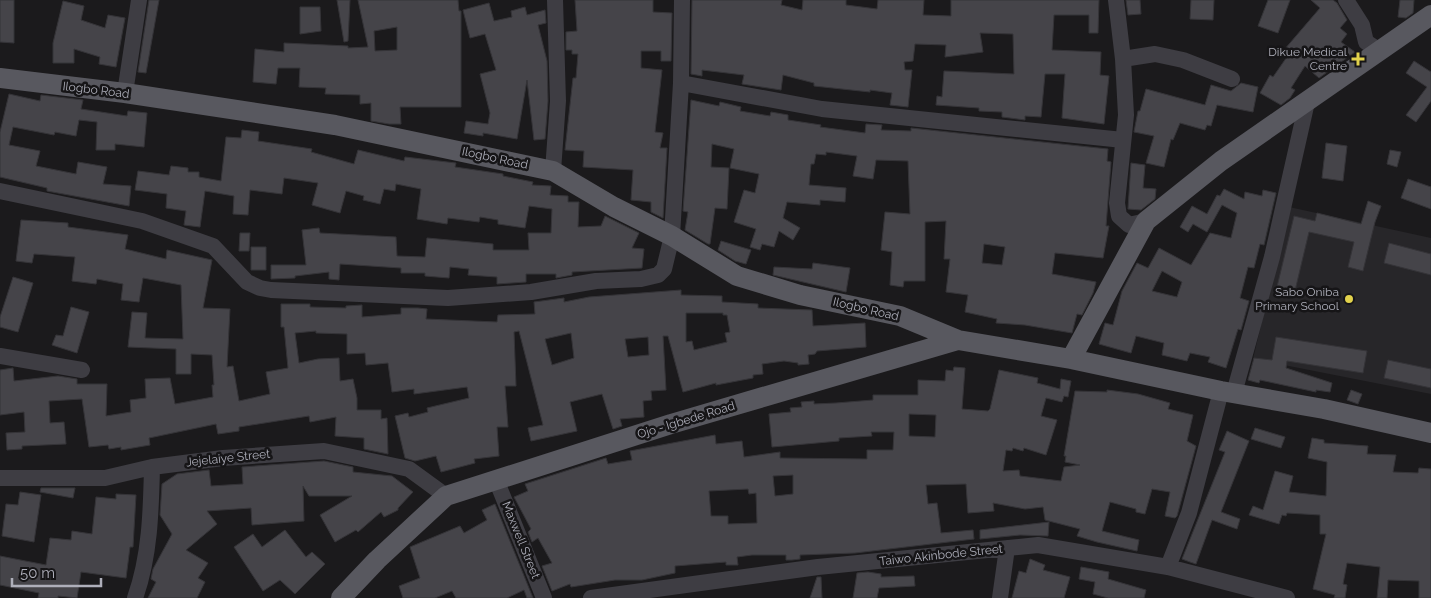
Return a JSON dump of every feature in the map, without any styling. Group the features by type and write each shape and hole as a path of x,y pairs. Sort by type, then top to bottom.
{"main road":[{"path":"1071,359 1146,221 1221,161 1431,15"},
{"name":"Ilogbo Road","path":"0,78 125,93 335,125 553,171 672,236 737,276 800,295 900,316 958,340"},
{"name":"Ojo - Igbede Road","path":"341,598 377,560 446,496 497,482 671,424 958,340 1071,359 1228,392 1324,409 1431,433"}],"street":[{"path":"125,93 139,0"},
{"path":"553,171 558,101 556,0"},
{"path":"0,191 142,221 213,246 247,282 260,288 271,290 448,298 531,292 596,281 641,279 658,275 664,269 672,236 681,83 682,0"},
{"path":"1116,0 1123,59 1126,115 1117,203 1119,216 1129,225 1146,221"},
{"path":"1346,0 1362,25 1366,42 1380,51"},
{"path":"1123,59 1156,54 1183,60 1232,80"},
{"path":"681,83 822,109 1123,140"},
{"path":"1168,567 1189,513 1272,257 1307,102"},
{"path":"0,356 82,370"},
{"name":"Jejelaiye Street","path":"0,478 105,478 152,467 293,452 324,451 410,469 446,496"},
{"path":"135,598 141,582 150,530 152,467"},
{"name":"Maxwell Street","path":"497,482 544,598"},
{"name":"Taiwo Akinbode Street","path":"591,598 818,567 1038,545 1168,567 1287,598"},
{"path":"1000,598 1007,548"}],"shaded area":[{"name":"Sabo Oniba Primary School","path":"1289,207 1431,238 1431,394 1253,359"}],"building":[{"path":"0,0 14,0 14,43 0,42"},
{"path":"149,0 159,0 146,73 138,72"},
{"path":"337,0 350,0 348,41 344,42"},
{"path":"358,0 458,0 459,11 461,11 461,107 400,107 401,124 389,124 371,121 371,103 360,104 360,95 325,94 326,88 299,87 300,68 278,68 276,84 253,82 255,49 284,52 284,43 348,46 348,48 368,47","holes":["397,27 397,50 375,51 374,31"]},
{"path":"575,0 653,0 653,12 672,13 671,61 661,61 661,51 641,51 641,68 662,70 655,132 663,133 660,148 667,148 663,218 651,212 651,202 631,200 633,170 583,167 584,151 565,150 573,78 576,78 578,54 572,54 572,50 566,50 566,32 577,31"},
{"path":"692,0 782,0 781,5 802,10 803,0 846,0 846,5 877,9 878,0 924,0 923,15 951,16 951,0 1099,0 1098,33 1089,33 1089,15 1054,15 1052,50 1101,52 1100,75 1109,76 1104,124 1062,118 1065,74 1045,74 1041,117 1025,116 1025,120 1002,117 1002,112 979,111 979,108 936,105 937,96 942,97 944,71 1014,74 1013,34 980,33 983,52 945,57 946,45 915,44 913,61 904,62 905,70 912,70 908,107 890,105 892,93 814,86 814,83 783,75 781,90 742,84 744,75 702,70 702,76 691,74"},
{"path":"1126,0 1140,0 1141,14 1128,15"},
{"path":"1191,0 1214,0 1213,20 1190,19"},
{"path":"1268,0 1290,0 1278,33 1258,26"},
{"path":"1311,0 1333,0 1337,3 1347,20 1340,28 1347,34 1341,42 1355,52 1319,78 1305,66 1291,88 1295,90 1290,98 1281,105 1260,93 1270,75 1273,77 1289,54 1284,50 1320,8"},
{"path":"1400,0 1414,0 1413,13 1406,18 1398,17"},
{"path":"63,1 84,6 81,20 105,28 108,15 125,18 116,67 99,64 100,57 74,49 74,63 53,63 53,43"},
{"path":"489,3 494,21 512,17 511,11 525,7 527,15 545,10 546,23 538,25 547,61 548,101 545,139 534,140 527,80 517,139 483,133 483,136 464,133 466,121 488,124 490,113 480,74 496,70 485,34 470,38 463,10"},
{"path":"300,7 320,7 321,31 300,34"},
{"path":"1414,61 1431,72 1431,101 1416,122 1406,115 1427,87 1406,73"},
{"path":"1241,83 1258,87 1253,112 1217,105 1211,126 1207,125 1205,130 1180,123 1173,140 1171,139 1164,167 1146,163 1154,136 1134,132 1138,111 1140,111 1146,89 1205,105 1211,85 1231,91"},
{"path":"9,94 40,101 41,95 83,100 81,109 127,116 128,111 147,113 144,147 115,144 115,150 96,150 97,122 79,120 76,136 55,132 54,135 13,127 9,145 40,151 36,166 76,174 78,162 107,167 103,184 131,186 129,206 47,191 47,188 0,177 0,132"},
{"path":"691,100 719,106 720,102 741,107 740,111 770,116 771,112 788,115 788,120 821,125 820,127 865,133 866,124 882,125 881,130 911,131 911,128 1108,149 1107,161 1111,162 1106,226 1109,226 1103,258 1055,253 1052,274 1096,282 1093,293 1082,315 1077,314 1072,333 1025,325 996,323 997,319 965,312 968,295 946,292 950,259 944,259 946,221 925,222 925,281 904,281 903,287 890,285 892,252 881,250 885,212 910,214 908,161 876,160 873,179 853,176 857,156 826,152 826,155 816,154 814,164 811,164 809,185 846,188 845,202 820,200 820,205 787,202 783,218 800,228 793,240 779,231 774,247 762,244 760,250 750,247 756,229 734,222 744,190 755,193 759,174 730,168 734,149 712,144 711,167 729,168 727,209 715,208 710,244 685,230 688,212 683,211","holes":["984,244 1005,247 1002,265 982,263"]},
{"path":"242,130 259,132 258,141 312,149 311,152 354,164 358,150 404,161 405,157 456,163 455,167 503,174 503,176 533,182 532,185 551,186 550,195 568,196 568,202 579,202 578,227 601,226 605,216 639,233 632,248 644,249 642,268 572,272 572,275 556,278 556,274 526,274 526,282 497,284 497,277 468,275 469,269 450,267 449,278 425,276 425,273 401,273 401,268 340,264 339,280 329,279 329,272 295,276 295,278 271,279 271,265 306,265 302,230 319,228 320,233 396,237 397,256 425,257 427,238 493,244 493,250 529,250 528,233 551,233 552,209 529,206 525,228 498,224 498,220 480,217 479,222 448,218 447,224 417,219 421,189 396,184 395,191 384,189 380,204 363,200 364,196 346,191 340,213 312,205 318,183 284,178 282,194 250,190 248,215 233,214 234,196 205,191 200,227 184,225 186,211 166,208 167,194 135,190 138,171 169,175 171,166 188,168 188,172 199,172 199,177 221,181 226,137 241,138"},
{"path":"1326,143 1347,146 1343,181 1322,178"},
{"path":"1390,150 1401,152 1397,167 1387,164"},
{"path":"1131,163 1145,165 1143,188 1156,189 1155,199 1141,210 1128,209"},
{"path":"1408,179 1431,187 1431,209 1401,198"},
{"path":"1224,189 1244,199 1245,192 1262,196 1263,190 1276,193 1264,245 1260,244 1254,268 1248,267 1240,298 1249,301 1241,330 1238,329 1226,368 1208,362 1210,357 1190,353 1187,361 1162,355 1164,343 1136,336 1131,353 1099,344 1105,323 1113,325 1122,291 1137,263 1148,268 1159,248 1191,265 1210,233 1231,238 1237,213 1222,205 1207,232 1193,224 1188,232 1180,227 1192,206 1207,214 1217,195 1220,196","holes":["1162,271 1182,282 1177,297 1152,291"]},
{"path":"1368,201 1381,206 1375,222 1363,271 1348,267 1354,242 1309,232 1294,295 1276,291 1294,216 1315,221 1317,213 1361,224"},
{"path":"21,220 68,223 68,227 128,235 125,249 166,259 167,250 212,260 203,308 230,309 227,367 233,366 239,401 270,394 266,372 288,368 284,327 281,327 281,304 310,304 310,307 346,308 346,306 362,305 362,317 401,314 401,308 418,308 427,309 426,319 497,322 498,315 535,314 534,302 564,298 564,302 589,297 681,290 681,295 722,296 722,302 758,304 758,308 812,310 813,326 865,323 866,347 817,351 815,354 808,355 809,364 798,365 798,363 784,361 762,364 763,374 753,375 753,378 716,385 716,383 683,392 668,336 663,336 666,390 651,391 652,400 643,401 644,417 620,419 622,426 613,429 602,394 570,402 577,431 531,441 528,428 543,425 519,331 514,332 516,386 505,386 508,427 497,427 499,456 474,459 475,463 441,472 436,456 415,461 405,458 395,416 408,413 409,417 428,412 427,408 469,398 467,387 414,394 414,389 392,392 388,363 366,365 365,353 347,354 347,334 316,333 316,331 295,333 299,363 318,359 339,358 340,381 353,379 357,398 357,410 381,410 381,419 387,418 388,454 364,449 364,438 335,436 336,417 310,422 309,416 239,427 239,431 218,434 216,424 149,438 150,445 121,450 121,447 109,449 108,445 89,447 82,399 49,401 50,423 64,422 66,444 22,446 22,449 7,450 6,433 25,432 24,412 0,415 0,370 13,368 14,381 58,376 77,379 77,384 107,384 106,416 131,412 130,400 146,398 145,379 170,378 175,404 213,397 212,385 214,385 212,355 191,354 191,374 176,374 176,349 128,347 132,312 147,313 145,338 183,339 181,285 143,278 139,302 121,300 123,284 97,279 96,284 72,281 75,257 34,254 32,263 16,261","holes":["686,313 723,313 723,315 727,315 730,332 725,333 727,342 694,350 692,341 686,342","571,333 574,358 552,365 545,339","648,337 649,355 628,357 625,339"]},
{"path":"240,233 250,233 249,251 239,251"},
{"path":"721,241 751,250 746,264 735,261 718,250"},
{"path":"1389,243 1431,254 1431,275 1384,263"},
{"path":"251,247 266,247 266,270 251,270"},
{"path":"813,263 850,268 846,292 773,275 774,267 812,269"},
{"path":"13,277 33,283 18,332 0,327 0,317"},
{"path":"71,307 89,312 77,353 52,345 56,335 63,336"},
{"path":"1276,337 1367,351 1363,373 1287,361 1286,368 1332,383 1330,392 1316,390 1316,392 1260,380 1259,383 1248,380 1254,358 1272,360"},
{"path":"1388,360 1431,369 1431,388 1384,378"},
{"path":"954,367 965,368 962,409 988,411 990,409 999,370 1038,378 1037,383 1060,389 1061,379 1071,381 1068,397 1064,396 1062,402 1046,398 1041,416 1057,420 1046,455 1024,448 1023,451 1013,448 1012,451 1006,450 1003,471 1019,470 1020,476 1061,481 1064,467 1080,465 1065,462 1066,456 1064,456 1075,391 1107,392 1107,390 1138,394 1170,403 1168,409 1193,415 1187,441 1196,446 1177,516 1175,518 1165,516 1170,492 1152,489 1145,514 1136,512 1136,509 1110,502 1102,531 1139,540 1137,551 1077,536 1080,529 1045,520 1043,507 1025,509 993,503 994,511 968,513 966,484 926,485 928,504 937,503 941,533 973,530 974,539 855,553 800,555 800,559 792,560 786,560 786,555 752,555 737,557 738,565 726,565 726,562 675,566 675,573 642,580 615,580 571,587 570,584 552,591 542,566 552,563 538,538 532,542 528,532 531,529 514,497 528,491 525,484 606,458 608,464 632,460 630,451 715,435 716,444 742,441 744,457 780,452 780,458 867,459 867,450 893,450 894,432 871,432 872,436 839,438 839,441 772,447 769,414 791,412 790,408 802,407 801,402 814,401 814,404 836,403 873,400 873,395 918,395 918,380 945,381 946,370 953,371","holes":["909,414 936,415 935,437 909,436","793,475 793,494 775,496 773,476","748,489 749,494 756,493 757,523 728,524 728,516 711,516 709,491"]},
{"path":"1351,390 1362,394 1358,404 1347,400"},
{"path":"1255,428 1285,437 1281,448 1251,439"},
{"path":"1227,431 1249,441 1221,512 1240,519 1237,529 1212,520 1196,564 1182,559 1225,452 1219,450"},
{"path":"1312,438 1324,440 1324,443 1368,446 1367,454 1396,455 1393,472 1418,473 1419,468 1431,469 1431,598 1419,598 1419,581 1388,580 1387,598 1377,598 1380,567 1347,563 1343,584 1347,585 1345,598 1334,598 1335,595 1313,589 1326,534 1320,534 1320,515 1287,513 1286,516 1282,515 1279,524 1249,515 1253,506 1263,510 1275,471 1293,476 1289,492 1326,496 1327,462 1308,458"},
{"path":"324,461 353,467 353,472 392,476 413,492 398,510 384,517 381,512 358,532 356,530 335,542 320,515 352,496 309,496 303,486 304,521 252,525 251,508 207,511 217,524 186,550 208,563 198,578 205,582 197,598 148,598 156,582 151,579 153,569 172,534 160,515 162,484 177,474 209,470 211,486 243,484 242,467"},
{"path":"41,488 75,488 73,498 40,492"},
{"path":"20,492 41,495 34,542 2,536 6,504 18,505"},
{"path":"116,494 136,495 133,547 130,547 126,578 81,572 77,598 58,596 58,598 38,598 39,593 0,585 0,556 46,565 50,538 71,540 72,531 92,534 96,497 116,499"},
{"path":"495,504 533,598 527,598 524,590 507,598 456,598 452,591 435,598 403,598 399,586 420,578 410,547 460,526 464,533 487,520 482,510"},
{"path":"1049,522 1048,536 1020,535 980,539 980,530"},
{"path":"285,530 306,557 312,552 325,564 295,594 280,580 263,591 234,547 253,534 262,547"},
{"path":"1030,559 1045,565 1043,570 1070,577 1064,598 1012,598 1019,571 1026,573"},
{"path":"1081,567 1109,572 1108,579 1146,590 1144,598 1108,598 1093,594 1095,582 1079,579"},
{"path":"857,573 881,574 881,577 914,576 915,586 879,588 877,598 853,598"},
{"path":"817,577 821,577 822,598 810,598"}],"place":[{"name":"Dikue Medical Centre","path":"1358,59"},
{"name":"Sabo Oniba Primary School","path":"1349,299"}]}
